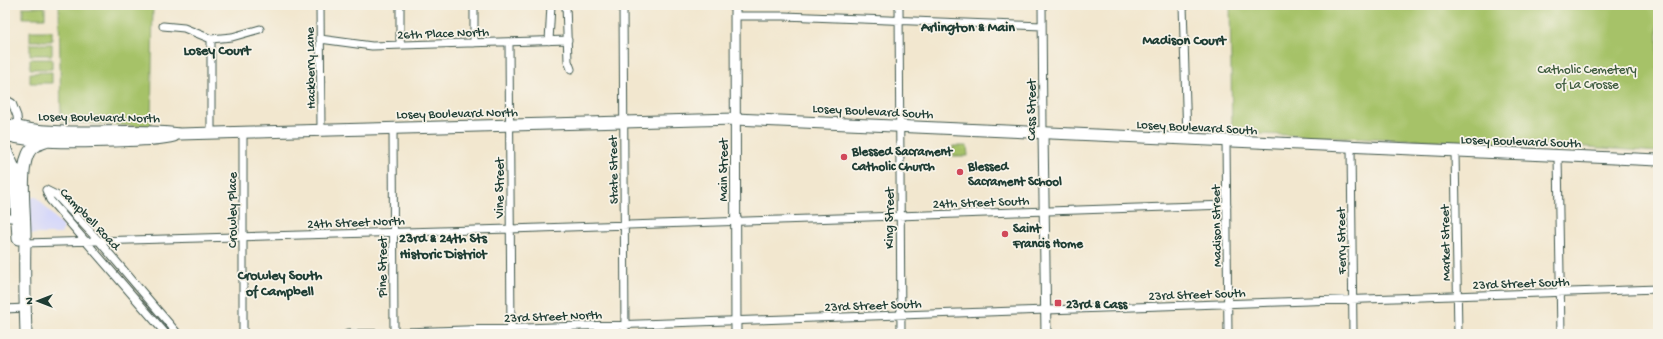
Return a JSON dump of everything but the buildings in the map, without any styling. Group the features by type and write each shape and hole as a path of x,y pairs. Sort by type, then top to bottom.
{"main road":[{"name":"Losey Boulevard North","path":"15,134 70,131 158,131 180,134 211,134 735,119"},
{"name":"Losey Boulevard South","path":"735,119 1658,160"},
{"path":"5,124 15,134 19,170 24,195 25,242 23,262 26,334"},
{"name":"Losey Boulevard North","path":"15,134 48,141 158,140 180,134"},
{"path":"23,262 18,243 17,218 19,170 31,149 38,144 48,141"},
{"path":"5,148 19,170"}],"street":[{"name":"Hackberry Lane","path":"320,5 321,130"},
{"path":"400,5 400,45"},
{"path":"474,5 474,43"},
{"path":"549,41 551,5"},
{"path":"566,5 568,61 571,69"},
{"name":"State Street","path":"624,5 625,334"},
{"name":"Main Street","path":"735,5 736,334"},
{"name":"King Street","path":"899,5 901,334"},
{"name":"Cass Street","path":"1042,5 1046,334"},
{"path":"1183,5 1187,139"},
{"path":"735,16 784,16 1042,26"},
{"path":"164,26 184,28 211,39 232,37 260,29"},
{"path":"211,39 211,134"},
{"name":"26th Place North","path":"320,39 362,46 568,40"},
{"name":"Vine Street","path":"509,42 511,332"},
{"path":"5,99 12,103 17,116 15,134"},
{"name":"Pine Street","path":"392,128 394,334"},
{"name":"Crowley Place","path":"243,133 243,334"},
{"name":"Madison Street","path":"1226,141 1228,334"},
{"name":"Ferry Street","path":"1351,147 1353,334"},
{"name":"Market Street","path":"1455,152 1458,334"},
{"path":"1558,156 1561,334"},
{"name":"Campbell Road","path":"166,334 50,200 46,190 56,195 98,240 178,334"},
{"name":"24th Street South","path":"735,221 1227,205"},
{"path":"5,218 17,218"},
{"name":"24th Street North","path":"25,242 510,229 735,221"},
{"name":"23rd Street South","path":"736,321 1658,289"},
{"path":"5,309 25,308"},
{"name":"23rd Street North","path":"347,334 511,332 625,324 736,321"}],"shaded area":[{"path":"33,197 37,197 64,228 61,234 30,234 29,200"}],"green space":[{"path":"59,5 153,5 151,127 61,122"},
{"name":"Catholic Cemetery of La Crosse","path":"1230,5 1658,5 1658,152 1559,145 1232,133"},
{"path":"23,7 45,7 45,18 23,18"},
{"path":"30,31 52,31 52,41 30,41"},
{"path":"30,44 52,44 52,55 30,55"},
{"path":"30,59 52,59 52,69 30,69"},
{"path":"52,72 52,83 30,83 30,73"},
{"path":"953,146 967,146 968,156 953,156"}],"place":[{"name":"Blessed Sacrament Catholic Church","path":"844,157"},
{"name":"Blessed Sacrament School","path":"960,172"},
{"name":"Saint Francis Home","path":"1005,234"},
{"name":"23rd & Cass","path":"1058,303"}],"district":[{"name":"Arlington & Main","path":"968,26"},
{"name":"Madison Court","path":"1184,39"},
{"name":"Losey Court","path":"217,49"},
{"name":"23rd & 24th Sts Historic District","path":"443,246"},
{"name":"Crowley South of Campbell","path":"280,282"}]}
